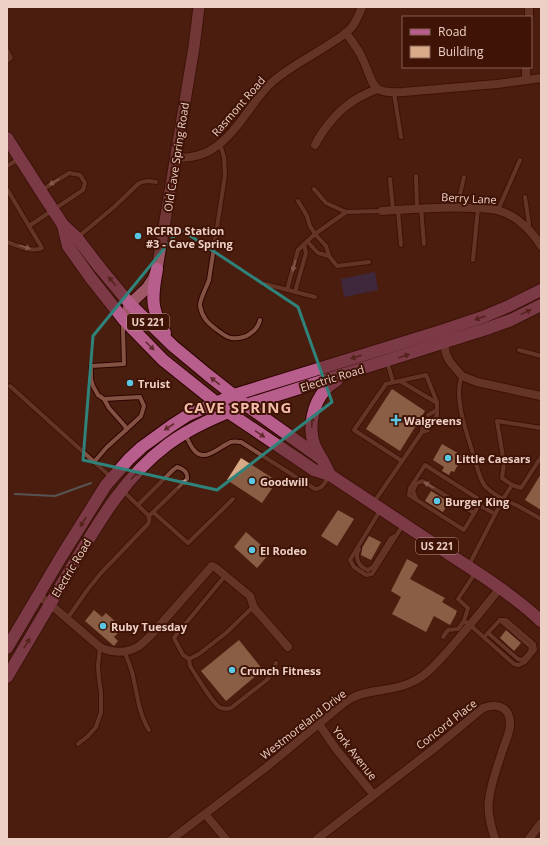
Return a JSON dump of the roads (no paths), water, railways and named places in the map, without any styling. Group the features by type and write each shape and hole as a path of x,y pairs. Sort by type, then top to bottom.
{"main road":[{"name":"US 221","path":"7,138 63,226 77,238 130,304 173,346 246,405 322,459 330,476"},
{"name":"US 221","path":"63,226 68,246 90,277 124,320 163,360 228,412 314,470 330,476 472,569 530,610 541,621"},
{"path":"157,269 154,309 159,323 173,346"},
{"name":"Electric Road","path":"7,648 61,557 106,486 129,459 154,437 188,416 234,395 483,317 541,290"},
{"name":"Electric Road","path":"7,676 102,517 121,490 151,459 185,433 212,418 246,405 493,327 541,305"},
{"path":"322,459 314,444 312,416 317,400 326,388 343,375"},
{"path":"102,517 107,502 117,484 112,478"}],"street":[{"name":"Old Cave Spring Road","path":"124,320 130,304 147,288 157,269 194,47 199,7"},
{"name":"Rasmont Road","path":"176,158 196,156 212,150 220,144 230,135 271,83 282,74 346,33 357,20 362,7"},
{"path":"346,33 358,48 371,81 377,89 382,92 394,93 496,84 541,78"},
{"path":"526,68 526,80"},
{"path":"315,145 326,128 341,110 359,97 377,89"},
{"name":"Berry Lane","path":"382,211 457,207 498,210 518,220 528,229 541,246"},
{"path":"441,331 446,354 450,362 462,376 477,382 541,396"},
{"path":"38,596 50,604 100,647 113,652 124,651 133,649 140,645 160,625 212,566 250,596 257,611 288,647"},
{"name":"Westmoreland Drive","path":"172,839 274,760 344,703 355,697 370,692 410,684 428,672 454,644 467,623 500,588"},
{"name":"Concord Place","path":"317,839 436,747 483,708 494,705 506,711 510,722 508,736 489,799 489,816 495,839"},
{"name":"York Avenue","path":"319,724 336,749 374,795"},
{"path":"204,814 226,839"},
{"path":"529,839 541,824"}],"lane":[{"path":"7,50 12,58 7,61"},
{"path":"394,93 401,137"},
{"path":"220,144 224,156 225,175 209,280 200,302 200,306 202,314 208,322 230,338 247,336 257,328 260,320"},
{"path":"7,166 20,158"},
{"path":"498,210 520,160"},
{"path":"29,226 83,190 85,183 80,175 69,173 40,191"},
{"path":"416,176 424,244"},
{"path":"457,207 464,177"},
{"path":"390,178 401,245"},
{"path":"77,238 142,181 146,180 156,182"},
{"path":"7,189 42,248 32,250 7,242"},
{"path":"314,189 326,203 346,212 382,211"},
{"path":"525,197 529,224 528,229"},
{"path":"298,201 308,216 310,226 326,246 329,256 337,266 370,262"},
{"path":"473,260 478,208"},
{"path":"287,290 298,250 315,234 346,212"},
{"path":"306,242 318,253 329,256"},
{"path":"295,292 306,253 306,242"},
{"path":"265,284 315,297"},
{"path":"124,320 124,364 91,366 93,386 98,395 104,399 126,430"},
{"path":"519,350 541,356"},
{"path":"387,361 393,382"},
{"path":"402,461 354,430 386,384 426,375 437,403 437,415 428,430 422,432"},
{"path":"462,376 459,391 460,408 478,471 484,485 493,494 541,519"},
{"path":"400,381 437,403"},
{"path":"10,386 112,478"},
{"path":"94,462 107,447 141,416 144,406 140,397 104,399"},
{"path":"428,415 437,410"},
{"path":"541,428 497,420 504,463 502,478 512,485 521,488 541,457"},
{"path":"403,524 372,574 366,574 354,566 350,560 364,536 376,506 402,461 422,432 423,422"},
{"path":"185,433 195,451 203,455 210,454 230,442 241,442 315,489 322,488 330,476"},
{"path":"479,504 464,530 409,495 410,488 425,465 477,498 479,504 495,514"},
{"path":"138,505 173,470 178,468 186,471 188,475 187,479 149,516"},
{"path":"416,500 413,491 416,484 422,481 474,513"},
{"path":"467,623 468,608 458,599 502,499 512,485"},
{"path":"67,619 101,573 150,521 149,516 121,490"},
{"path":"154,512 188,543 233,499"},
{"path":"364,536 363,543 357,553 357,557 358,562 362,567 368,570 373,567 391,538 396,536"},
{"path":"189,659 184,657 174,638 225,576"},
{"path":"189,659 199,654 226,633 254,606"},
{"path":"467,623 486,635 514,664 519,665 525,662 535,650 534,644 506,620 500,620 486,635"},
{"path":"443,637 448,630 458,629 467,623"},
{"path":"78,744 96,727 101,712 102,694 98,666 100,647"},
{"path":"124,651 132,670 141,713 149,730"},
{"path":"189,659 190,666 213,701 220,708 226,709 232,708 268,679 276,663"}],"waterway":[{"path":"15,494 55,496 91,483"}],"place":[{"name":"RCFRD Station #3 - Cave Spring","path":"138,236"},
{"name":"Truist","path":"130,383"},
{"name":"Walgreens","path":"396,420"},
{"name":"Little Caesars","path":"448,458"},
{"name":"Goodwill","path":"252,481"},
{"name":"Burger King","path":"437,501"},
{"name":"El Rodeo","path":"252,550"},
{"name":"Ruby Tuesday","path":"103,626"},
{"name":"Crunch Fitness","path":"232,670"}],"district":[{"name":"CAVE SPRING","path":"238,407"}]}
